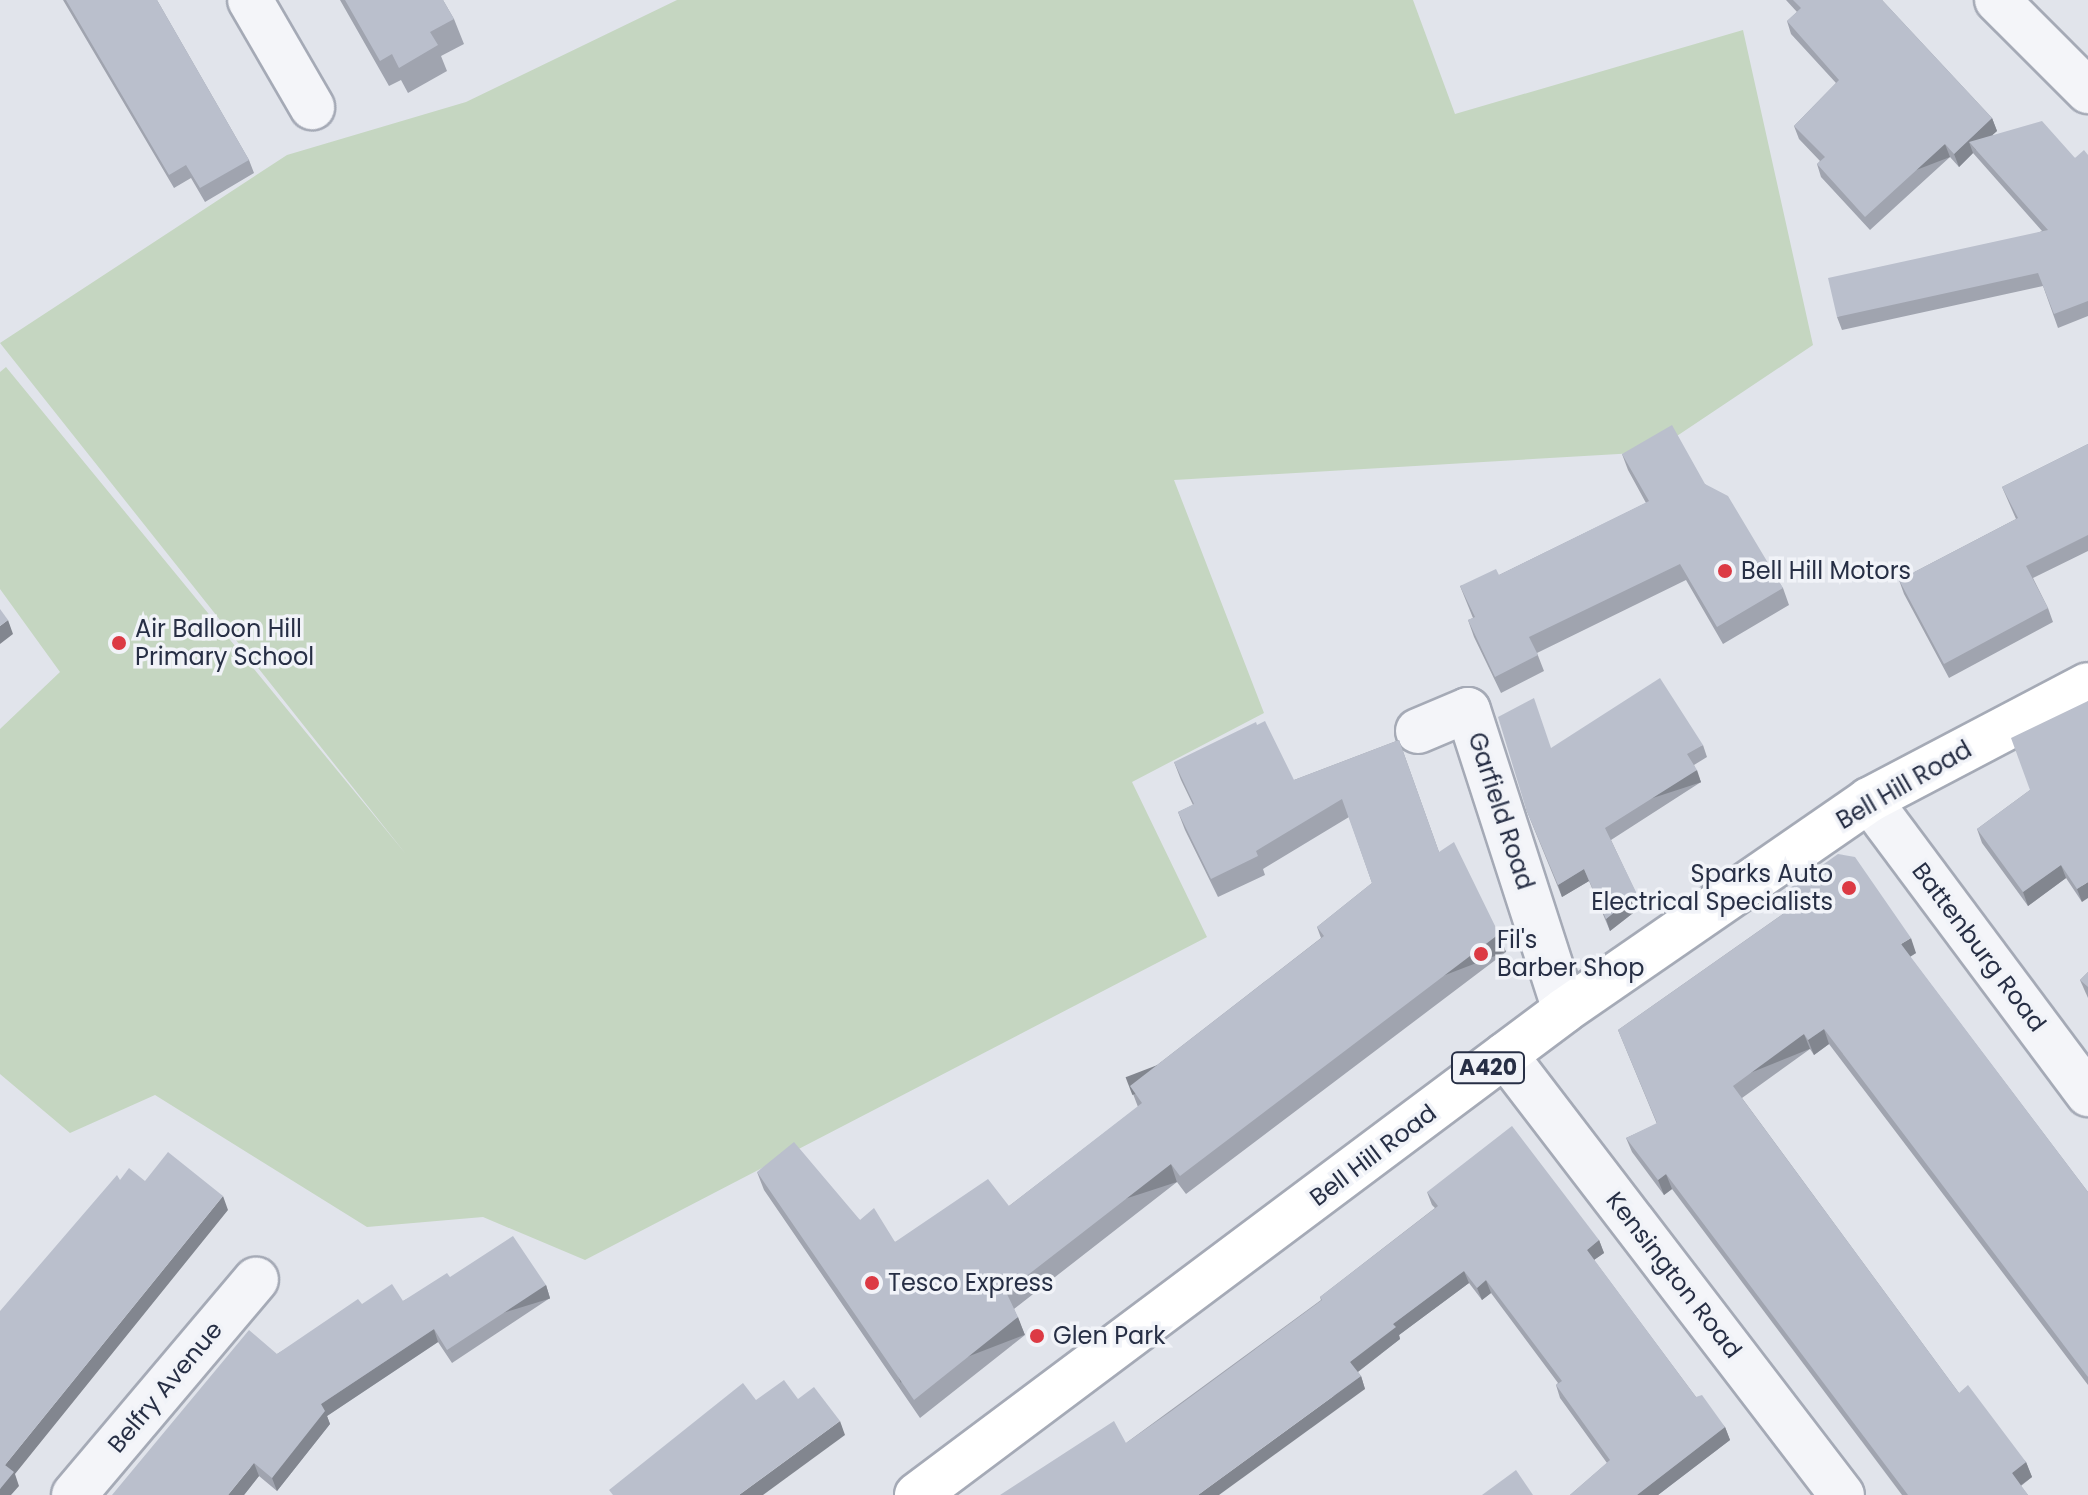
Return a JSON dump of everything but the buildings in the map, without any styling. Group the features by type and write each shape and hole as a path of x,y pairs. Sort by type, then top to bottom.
{"main road":[{"name":"Bell Hill Road","path":"917,1495 1565,1010 1869,800 2088,685"}],"street":[{"path":"250,0 312,107"},
{"path":"1997,0 2088,91"},
{"name":"Garfield Road","path":"1418,731 1468,710 1565,1010"},
{"name":"Battenburg Road","path":"1869,800 2088,1094"},
{"name":"Kensington Road","path":"1505,1055 1842,1495"},
{"name":"Belfry Avenue","path":"74,1495 256,1280"}],"green space":[{"path":"677,0 1413,0 1455,114 1743,30 1813,345 1653,452 1174,480 1264,713 1132,782 1207,937 585,1260 483,1217 367,1227 155,1095 70,1133 0,1074 0,729 60,672 0,589 0,372 6,367 405,853 0,343 287,155 466,102"}],"place":[{"name":"Bell Hill Motors","path":"1725,571"},
{"name":"Air Balloon Hill Primary School","path":"119,643"},
{"name":"Sparks Auto Electrical Specialists","path":"1849,888"},
{"name":"Fil's Barber Shop","path":"1481,954"},
{"name":"Tesco Express","path":"872,1283"},
{"name":"Glen Park","path":"1037,1336"}]}
